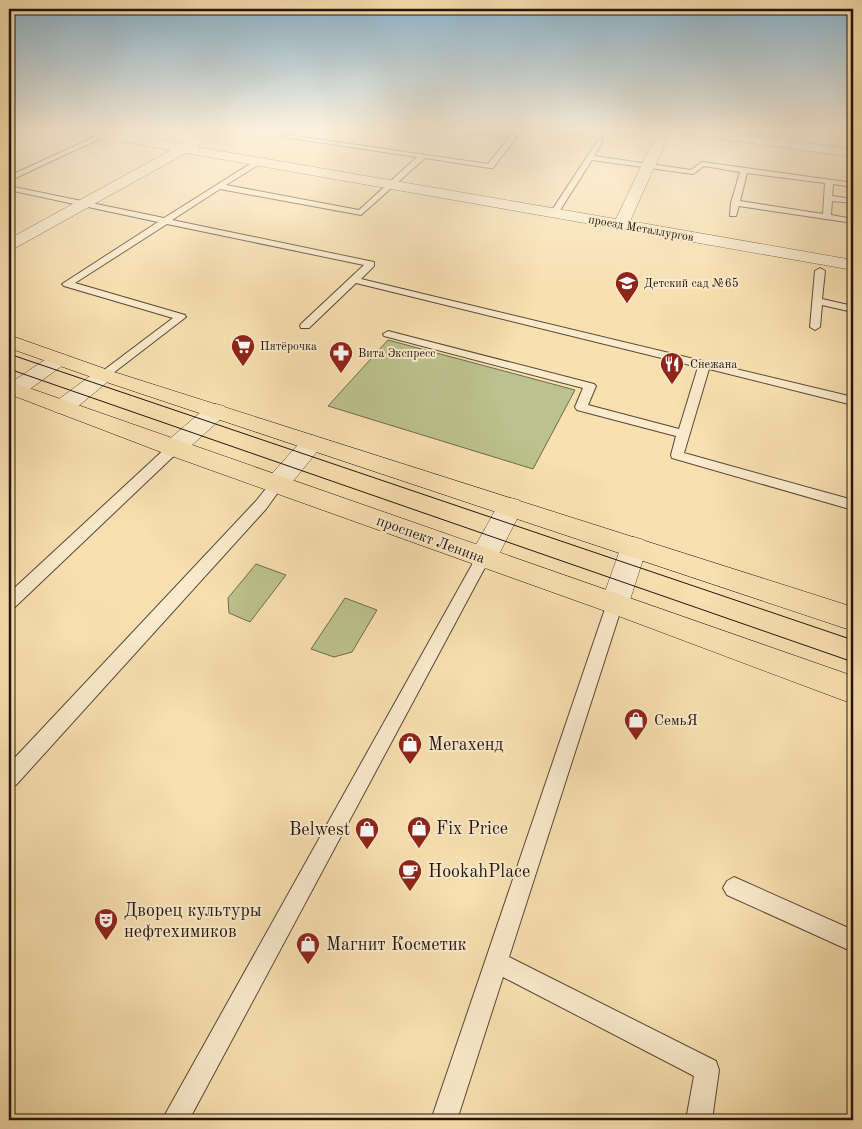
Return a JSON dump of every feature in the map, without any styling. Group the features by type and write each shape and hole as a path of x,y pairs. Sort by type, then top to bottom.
{"main road":[{"path":"9,342 104,375 853,620"},
{"name":"проспект Ленина","path":"11,390 615,603 853,690"}],"street":[{"path":"9,245 125,182"},
{"name":"проезд Металлургов","path":"378,182 853,265"},
{"path":"621,224 640,182"},
{"path":"11,390 59,359"},
{"path":"63,407 104,375"},
{"path":"174,448 216,411"},
{"path":"278,484 312,443"},
{"path":"483,558 510,507"},
{"path":"615,603 634,548"}],"lane":[{"path":"104,375 182,317 67,284 225,182"},
{"path":"218,186 361,213 394,182"},
{"path":"554,213 574,182"},
{"path":"733,214 741,182"},
{"path":"827,217 828,182"},
{"path":"832,182 853,185"},
{"path":"9,188 82,205 371,264 305,326"},
{"path":"828,198 853,201"},
{"path":"736,203 853,221"},
{"path":"815,327 820,271"},
{"path":"354,280 853,401"},
{"path":"817,301 853,309"},
{"path":"388,334 590,386 581,407 684,434"},
{"path":"704,366 677,455 853,505"},
{"path":"9,602 174,448"},
{"path":"9,778 278,484"},
{"path":"175,1120 483,558"},
{"path":"444,1120 498,963 615,603"},
{"path":"734,888 853,941"},
{"path":"498,963 707,1070 699,1120"}],"green space":[{"path":"388,340 575,390 533,469 328,406"},
{"path":"256,564 286,575 250,622 229,613 228,598"},
{"path":"345,598 377,610 352,652 334,657 311,649"}],"tram line":[{"path":"9,354 853,640"},
{"path":"9,369 853,662"}],"place":[{"name":"Детский сад №65","path":"627,304"},
{"name":"Пятёрочка","path":"243,367"},
{"name":"Вита Экспресс","path":"341,374"},
{"name":"Снежана","path":"672,385"},
{"name":"СемьЯ","path":"636,741"},
{"name":"Мегахенд","path":"410,765"},
{"name":"Fix Price","path":"419,849"},
{"name":"Belwest","path":"367,850"},
{"name":"HookahPlace","path":"410,892"},
{"name":"Дворец культуры нефтехимиков","path":"106,941"},
{"name":"Магнит Косметик","path":"308,965"}]}
